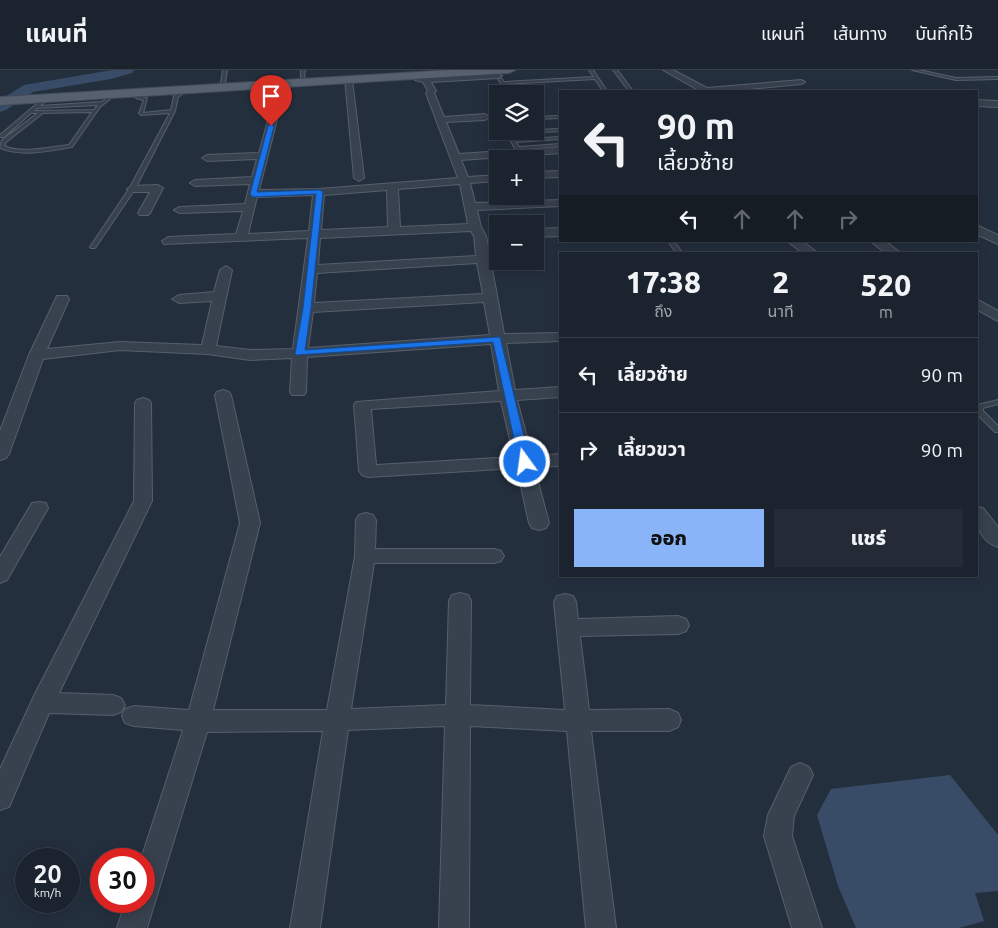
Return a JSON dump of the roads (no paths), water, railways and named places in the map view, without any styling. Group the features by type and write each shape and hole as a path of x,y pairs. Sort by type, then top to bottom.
{"main road":[{"path":"1,98 31,103 222,83 437,70"},
{"path":"31,103 46,98 185,90 303,77 427,84 501,83 510,70"}],"street":[{"path":"667,70 704,90"},
{"path":"348,80 359,178"},
{"path":"717,90 801,82"},
{"path":"427,84 482,233 483,259 508,396 539,523"},
{"path":"240,238 279,96"},
{"path":"978,107 998,104"},
{"path":"441,120 485,117"},
{"path":"455,156 559,150"},
{"path":"207,158 263,156"},
{"path":"544,175 559,174"},
{"path":"253,194 320,192 489,179"},
{"path":"196,183 257,180"},
{"path":"392,186 394,231"},
{"path":"132,189 158,188 144,213"},
{"path":"298,392 300,354 320,192"},
{"path":"471,207 559,203"},
{"path":"180,210 249,207"},
{"path":"978,230 996,237"},
{"path":"168,241 394,231 482,233"},
{"path":"544,233 559,232"},
{"path":"795,242 810,252"},
{"path":"878,242 893,252"},
{"path":"311,269 483,259"},
{"path":"208,350 226,270"},
{"path":"179,299 220,296"},
{"path":"307,308 490,298"},
{"path":"0,454 37,355 62,299"},
{"path":"978,304 998,317"},
{"path":"37,355 120,346 208,350 250,355 300,354 497,339 559,337"},
{"path":"559,392 362,405 368,471 559,460"},
{"path":"155,857 198,721 250,523 223,395"},
{"path":"0,798 42,703 143,501 143,403"},
{"path":"0,575 39,508"},
{"path":"306,928 337,720 366,556 366,520"},
{"path":"979,521 998,540"},
{"path":"0,545 21,540"},
{"path":"366,556 494,556"},
{"path":"454,928 460,601"},
{"path":"565,602 601,928"},
{"path":"569,628 678,625"},
{"path":"42,703 112,705"},
{"path":"134,716 198,721 337,720 458,715 578,721 669,720"},
{"path":"800,775 780,815 778,836 807,928"},
{"path":"132,928 137,913"}],"lane":[{"path":"222,83 224,70"},
{"path":"591,70 604,90"},
{"path":"615,70 629,90"},
{"path":"914,70 956,79 996,79"},
{"path":"501,83 596,78"},
{"path":"93,247 132,189 173,111 176,96 185,90"},
{"path":"131,93 146,99 141,113 173,111"},
{"path":"96,111 41,113 4,141 1,147 5,150 21,150 70,146 96,111 114,94"},
{"path":"0,137 31,103 103,103"},
{"path":"31,103 41,113"},
{"path":"544,117 559,116"},
{"path":"544,131 559,130"},
{"path":"559,138 513,142 517,149 559,145"},
{"path":"998,402 985,404 978,410 998,430"}],"water":[{"path":"950,775 998,835 998,891 975,893 984,921 959,928 856,928 838,886 817,815 831,789"}],"waterway":[{"path":"0,107 29,88 111,75 127,70"}]}
